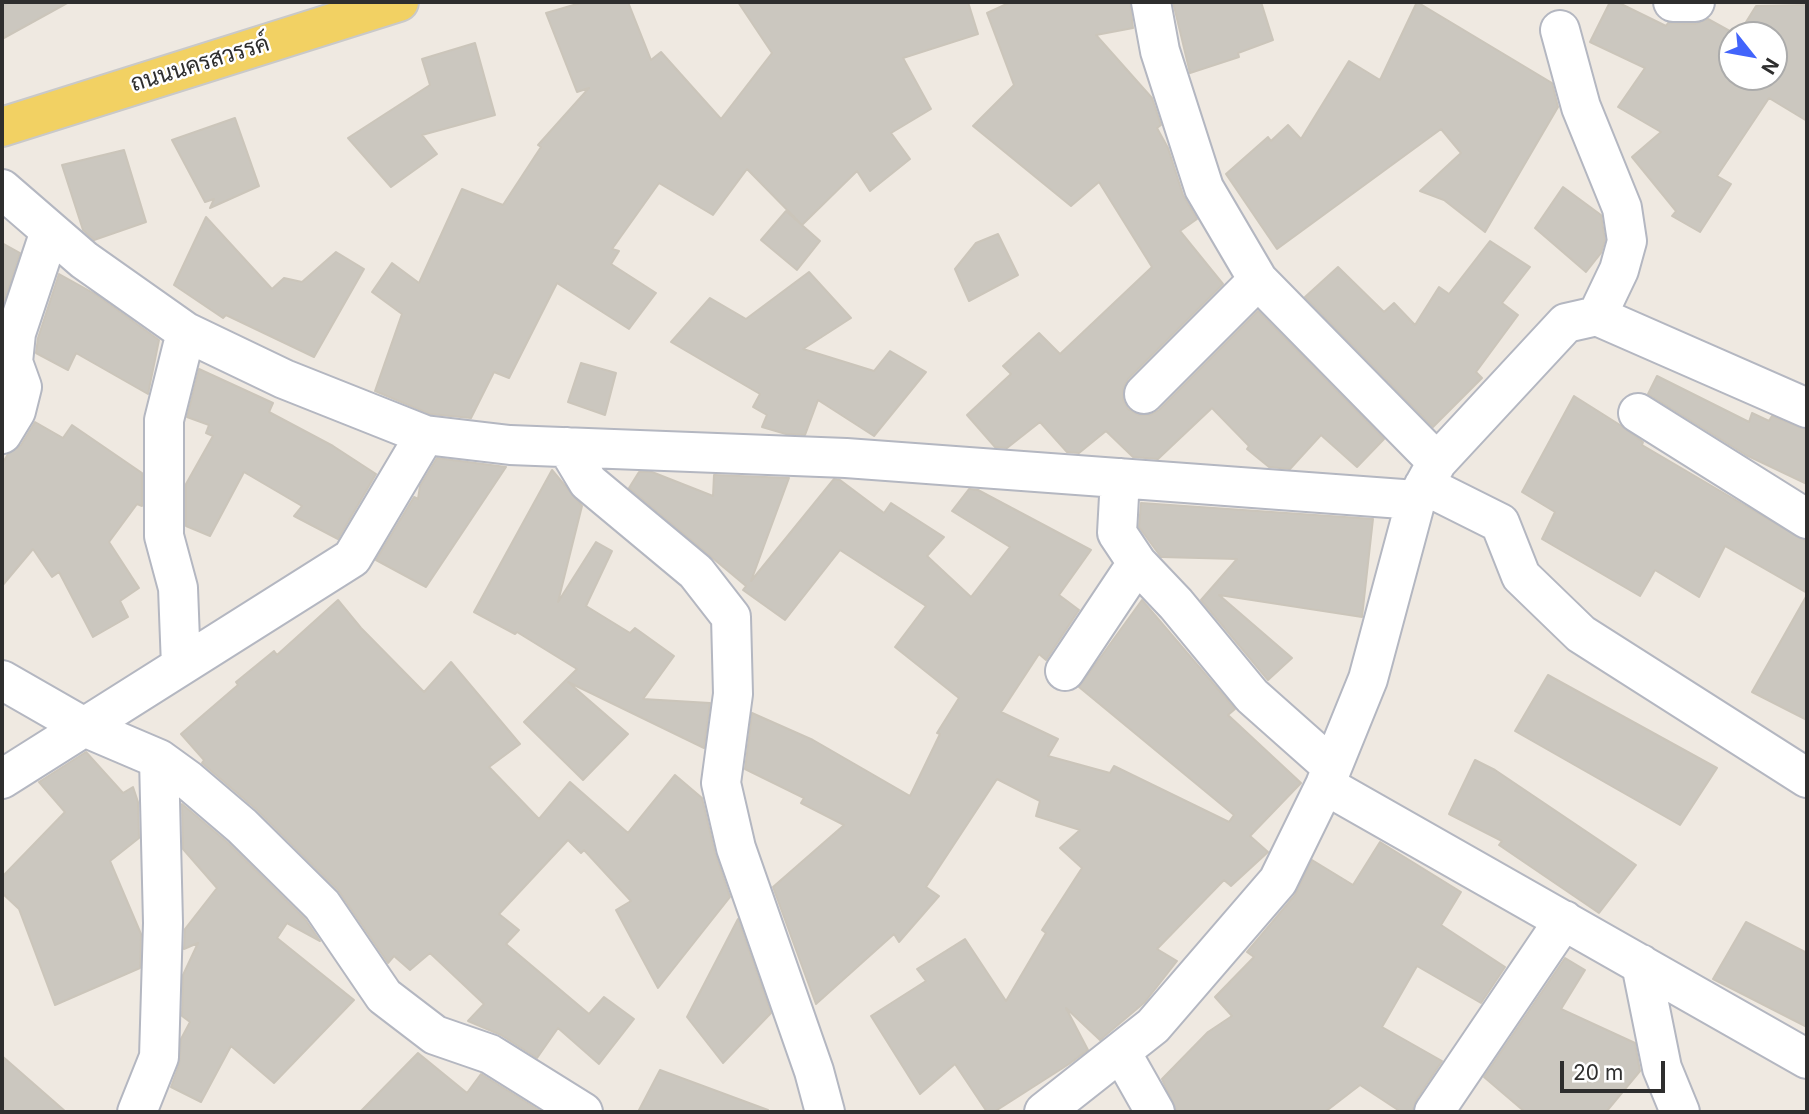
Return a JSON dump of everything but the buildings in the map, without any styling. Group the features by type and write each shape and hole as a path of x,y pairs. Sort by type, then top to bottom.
{"main road":[{"name":"ถนนนครสวรรค์","path":"2,127 390,3"}],"street":[{"path":"1152,2 1160,51 1205,188 1258,280 1426,482 1500,523 1521,576 1581,634 1807,778"},
{"path":"1673,2 1695,2"},
{"path":"1560,30 1581,107 1622,208 1627,241 1619,270 1597,316"},
{"path":"2,189 84,260 186,332 284,379 425,435 510,445 846,458 1119,478 1426,482"},
{"path":"2,434 16,411 22,387 13,362 16,333 50,231"},
{"path":"1144,394 1258,280"},
{"path":"1044,1112 1153,1026 1278,881 1328,776 1368,679 1426,482 1566,323 1597,316 1807,408"},
{"path":"181,666 178,589 164,536 164,420 186,332"},
{"path":"1638,413 1807,519"},
{"path":"2,779 352,558 425,435"},
{"path":"567,447 588,482 696,572 730,617 733,694 721,783 736,848 814,1071 825,1112"},
{"path":"1119,478 1117,533 1137,564 1177,604 1252,696 1328,776 1564,920 1807,1059"},
{"path":"1065,671 1137,564"},
{"path":"2,680 84,727 159,759 242,826 322,905 384,996 435,1035 490,1054 583,1112"},
{"path":"137,1112 159,1057 163,923 159,759"},
{"path":"1434,1112 1564,920"},
{"path":"1641,964 1662,1068 1680,1112"},
{"path":"1121,1052 1155,1112"}]}
